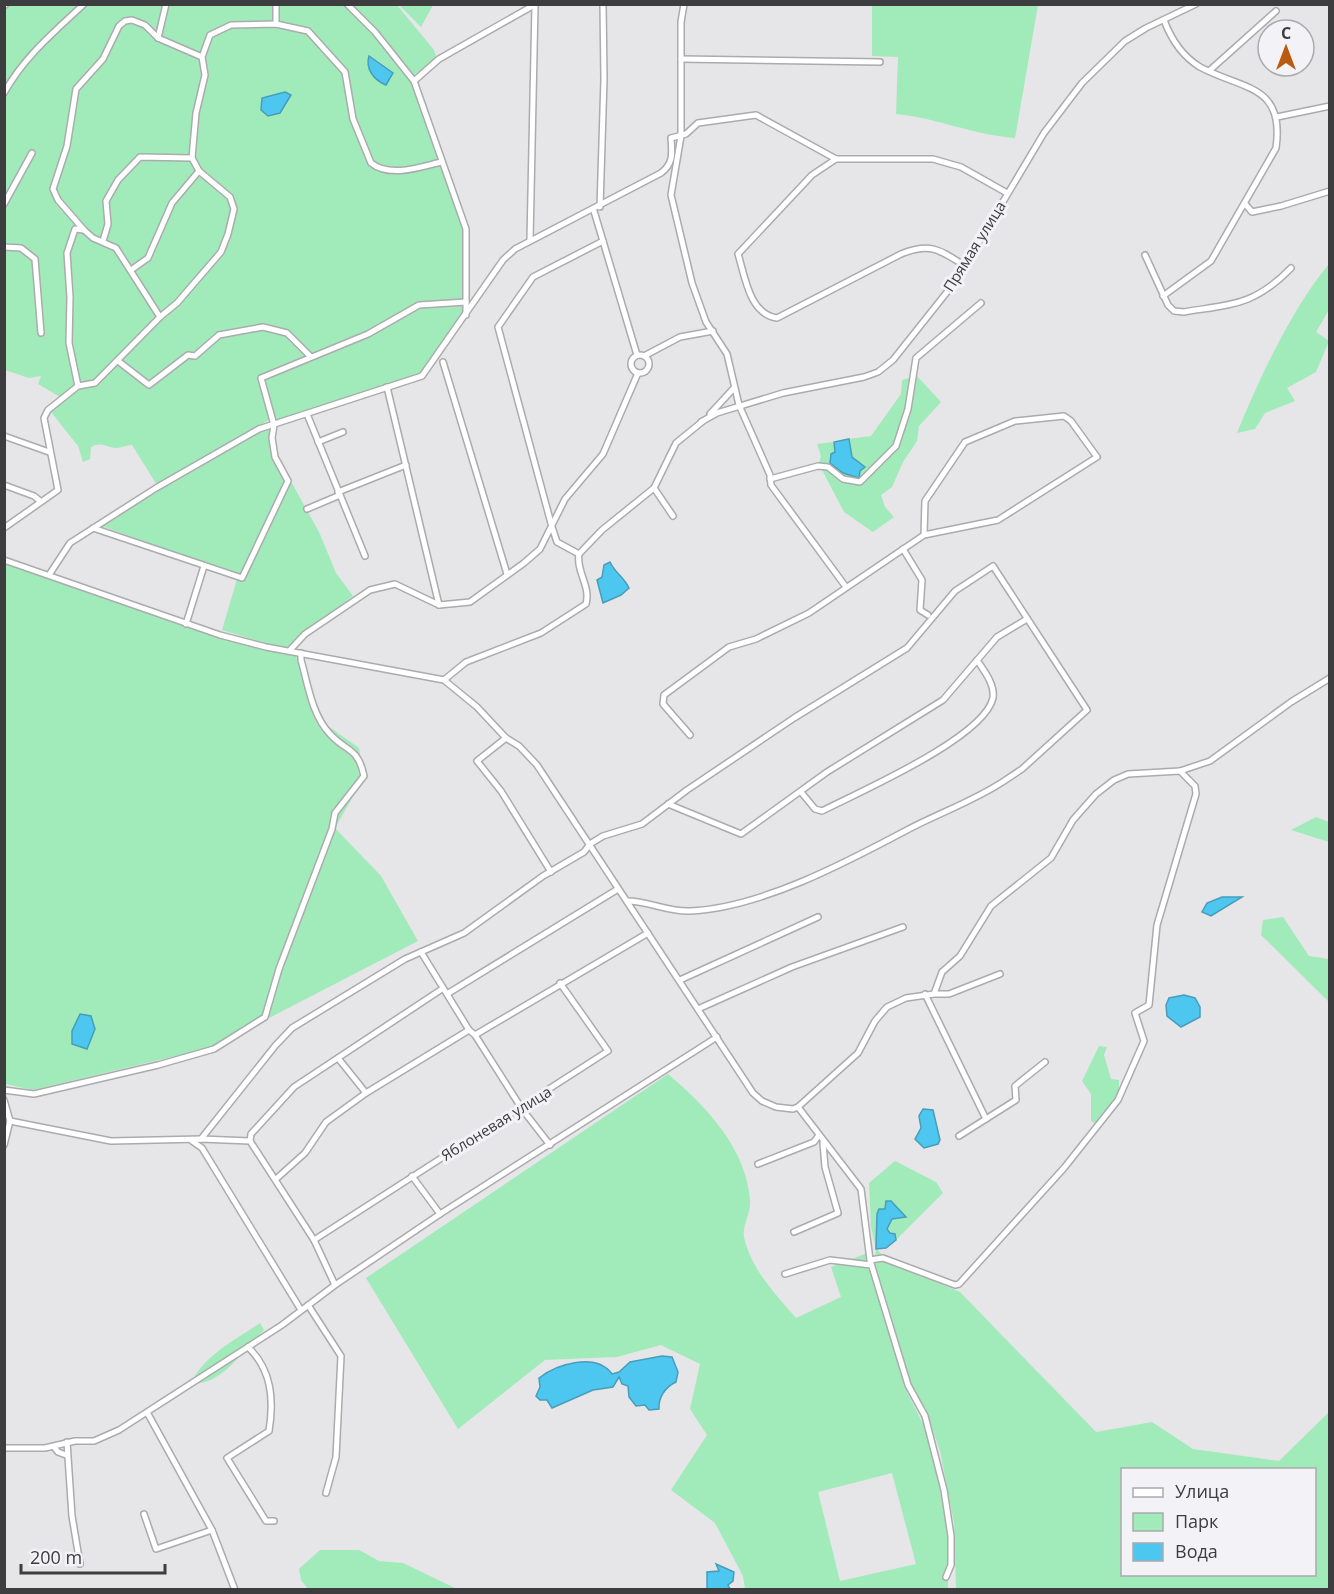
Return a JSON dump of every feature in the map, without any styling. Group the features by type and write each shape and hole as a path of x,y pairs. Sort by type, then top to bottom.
{"street":[{"path":"4,93 16,72 32,53 84,4"},
{"path":"158,38 166,4"},
{"path":"276,4 276,24"},
{"path":"347,4 375,32 414,81 466,229 466,317"},
{"path":"600,207 604,79 603,4"},
{"path":"684,4 681,22 681,136 671,195 692,283 705,322 727,354 739,405 771,485 782,505 846,587"},
{"name":"Прямая улица","path":"701,422 739,405 878,372 907,345 965,266 1044,133 1082,83 1125,41 1196,4"},
{"path":"414,81 439,59 536,5"},
{"path":"530,240 536,5"},
{"path":"1209,70 1276,12"},
{"path":"160,317 116,248 93,238 84,230 58,200 53,189 67,146 76,89 103,59 119,26 125,21 132,20 145,25 158,38 202,57"},
{"path":"1163,296 1211,261 1276,148 1277,117 1271,104 1259,92 1189,59 1179,49 1164,20"},
{"path":"4,528 58,490 44,418 48,410 78,386 95,383 118,361 160,317 177,303 220,252 228,234 234,209 230,197 199,171 192,158 196,113 205,75 202,57 210,35 231,25 276,24 308,31 345,72 353,118 370,163 375,166 406,171 441,162"},
{"path":"681,60 880,62"},
{"path":"1277,117 1329,106"},
{"path":"49,575 70,543 259,429 422,376 466,317 503,260 530,240 594,211 669,167 672,160 671,138 681,136 698,123 756,115 836,159 933,159 961,167 1007,193"},
{"path":"4,204 32,153"},
{"path":"103,241 108,224 106,201 118,180 140,157 192,158"},
{"path":"836,159 812,175 738,254 753,301 762,313 777,318 901,254 921,248 937,249 965,266"},
{"path":"131,270 148,258 172,203 199,171"},
{"path":"1245,204 1252,212 1281,207 1329,191"},
{"path":"594,211 637,355"},
{"path":"78,386 69,343 70,297 67,253 75,229 84,230"},
{"path":"579,554 557,542 498,327 533,276 603,242"},
{"path":"4,247 21,248 35,259 41,333"},
{"path":"1145,255 1163,296 1174,311 1184,312 1246,302 1275,285 1290,268"},
{"path":"93,528 242,578 288,481 275,457 272,438 274,425 261,378 368,334 419,305 429,302 466,302"},
{"path":"770,479 818,466 828,467 843,479 860,482 896,446 908,409 912,366 920,351 981,303"},
{"path":"118,361 149,385 188,355 195,356 219,335 263,327 287,333 311,357"},
{"path":"637,355 645,356 680,337 713,331"},
{"path":"637,355 631,364 638,373"},
{"path":"638,373 644,372 649,366 645,356"},
{"path":"443,362 507,574"},
{"path":"290,650 305,634 370,590 395,584 439,605 470,602 489,591 540,549 565,499 603,454 638,373"},
{"path":"387,387 439,605"},
{"path":"579,554 602,530 654,488 676,443 725,401 734,388"},
{"path":"307,414 364,556"},
{"path":"690,735 663,704 664,696 729,647 793,621 924,535 998,520 1097,457 1071,421 1064,416 1015,421 993,429 965,442 925,501 924,535"},
{"path":"318,442 343,432"},
{"path":"4,436 49,452"},
{"path":"307,508 406,465"},
{"path":"4,485 34,496 40,501"},
{"path":"654,488 673,516"},
{"path":"903,549 922,580 920,610 928,615"},
{"path":"444,680 466,662 541,633 586,604 587,588 581,572 579,554"},
{"path":"4,560 186,624 266,647 444,680 477,707 506,738 519,746 537,765 753,1093 762,1101 785,1109 798,1107 858,1053 875,1021 887,1007 906,998 925,994 949,994 1000,974"},
{"path":"186,624 204,566"},
{"path":"201,1139 260,1063 292,1028 330,1003 421,952 464,933 551,872 584,852 590,844 603,836 642,824 794,718 907,648 956,591 993,566 1087,710 1083,717 1070,723 1022,769 989,791 907,830 864,855 761,896 713,908 689,911 672,910 638,901 627,901"},
{"path":"668,804 741,834 801,792 943,700 997,637 1028,619"},
{"path":"4,1090 34,1094 158,1065 214,1049 265,1017 289,940 332,829 335,813 364,776 361,760 330,735 317,714 301,660 302,653"},
{"path":"801,792 815,809 822,811 930,757 988,709 993,696 991,682 977,660"},
{"path":"934,994 942,972 960,956 991,906 1051,858 1073,819 1096,794 1114,780 1128,774 1180,771 1197,766 1225,752 1291,702 1329,678"},
{"path":"506,738 477,761 501,791 551,872"},
{"path":"785,1274 830,1260 871,1262 883,1258 956,1285 959,1284 1064,1168 1118,1100 1142,1051 1144,1034 1135,1013 1149,1005 1157,925 1196,794 1195,786 1180,771"},
{"path":"447,994 618,890"},
{"path":"680,980 818,917"},
{"path":"698,1009 813,959 903,927"},
{"path":"475,1035 648,933"},
{"path":"421,952 469,1030 475,1035 522,1109 550,1145"},
{"name":"Яблоневая улица","path":"315,1240 412,1176 522,1109 608,1051 561,983"},
{"path":"335,1285 315,1240 250,1141 251,1134 294,1088 442,989"},
{"path":"925,994 986,1119"},
{"path":"276,1179 305,1153 326,1122 366,1093 469,1030"},
{"path":"4,1448 54,1447 68,1442 103,1438 148,1414 440,1214 717,1037"},
{"path":"338,1058 366,1093"},
{"path":"959,1136 1016,1100 1015,1086 1045,1062"},
{"path":"4,1100 10,1121 4,1146"},
{"path":"798,1107 861,1189 871,1262 908,1385 927,1424 944,1490 950,1519 951,1564 946,1577"},
{"path":"10,1121 111,1141 201,1139 250,1141"},
{"path":"758,1164 821,1138"},
{"path":"794,1232 838,1213 825,1167 821,1138"},
{"path":"192,1140 202,1148 301,1310"},
{"path":"412,1176 440,1214"},
{"path":"308,1305 341,1356 336,1457 326,1493"},
{"path":"248,1347 260,1358 271,1389 269,1431 227,1458 266,1521 274,1521"},
{"path":"148,1414 212,1530 235,1590"},
{"path":"68,1442 66,1455 80,1564"},
{"path":"54,1447 58,1452 66,1455"},
{"path":"144,1514 156,1549 212,1530"}],"green space":[{"path":"5,5 397,5 434,50 437,59 414,75 465,227 464,313 422,372 281,420 272,418 157,485 132,445 116,448 95,445 91,447 90,459 83,462 78,446 51,412 60,397 38,384 41,376 29,378 5,370"},
{"path":"399,5 433,5 421,27"},
{"path":"872,5 1038,5 1015,138 985,134 896,114 898,57 872,56"},
{"path":"1329,264 1329,310 1316,332 1329,341 1316,372 1287,388 1295,401 1265,413 1255,429 1237,433 1255,390 1289,323"},
{"path":"917,376 941,402 919,426 917,441 903,462 892,487 881,495 885,507 894,517 873,532 844,512 819,464 821,456 817,444 834,442 835,452 852,457 849,439 871,436 901,394 902,380"},
{"path":"272,429 279,460 319,532 336,573 353,596 285,649 222,630 238,576 102,526 163,487 261,431"},
{"path":"4,563 202,632 266,650 295,654 321,721 359,748 364,777 335,828 381,876 418,941 213,1047 33,1090 5,1084"},
{"path":"1316,817 1329,822 1329,842 1291,830"},
{"path":"1283,917 1309,956 1329,959 1329,1002 1261,935 1263,920"},
{"path":"1099,1046 1107,1047 1104,1055 1111,1079 1119,1080 1119,1094 1098,1125 1091,1121 1091,1094 1082,1081"},
{"path":"668,1074 710,1115 733,1146 747,1182 750,1201 744,1233 747,1249 765,1280 796,1318 841,1297 831,1267 870,1252 873,1272 904,1386 929,1436 947,1525 948,1589 745,1589 743,1576 715,1523 671,1490 707,1435 690,1409 700,1364 661,1345 617,1357 545,1360 458,1429 366,1278","holes":["892,1473 916,1564 840,1581 818,1492"]},
{"path":"895,1161 936,1182 943,1193 896,1240 895,1234 887,1229 888,1223 902,1212 895,1208 886,1209 878,1230 877,1249 888,1262 960,1292 1096,1432 1152,1422 1193,1449 1279,1461 1329,1412 1329,1589 956,1589 954,1523 940,1451 927,1414 910,1385 874,1263 876,1249 871,1227 869,1183"},
{"path":"260,1323 264,1330 222,1373 202,1383 191,1383 212,1356"},
{"path":"320,1550 359,1550 379,1561 403,1563 457,1589 308,1589 301,1580 299,1569"}],"water":[{"path":"369,56 393,73 386,85 369,70"},
{"path":"285,92 291,95 280,113 268,116 261,110 262,98"},
{"path":"849,439 852,457 865,467 860,471 859,478 843,473 830,463 831,454 835,452 834,442"},
{"path":"610,562 629,588 621,595 603,603 597,580 602,577 604,565"},
{"path":"1222,897 1242,897 1211,916 1202,912 1207,903"},
{"path":"1184,995 1195,998 1200,1007 1200,1017 1181,1027 1167,1016 1166,1005 1169,998"},
{"path":"80,1014 91,1016 95,1029 87,1049 72,1044 72,1031"},
{"path":"923,1109 933,1110 940,1140 938,1144 924,1148 915,1139 921,1128 919,1116"},
{"path":"886,1201 891,1201 906,1217 892,1219 887,1229 890,1233 895,1234 896,1240 886,1248 876,1249 877,1214 879,1209 885,1209"},
{"path":"662,1356 672,1357 678,1372 676,1382 661,1397 659,1409 649,1410 645,1405 636,1406 629,1397 628,1386 622,1384 619,1377 613,1387 593,1390 552,1408 547,1400 540,1400 536,1396 540,1387 539,1378 556,1368 576,1362 587,1362 605,1367 612,1374 619,1372 630,1362"},
{"path":"716,1564 734,1572 733,1581 728,1585 730,1589 707,1589 707,1572 719,1571"}]}
